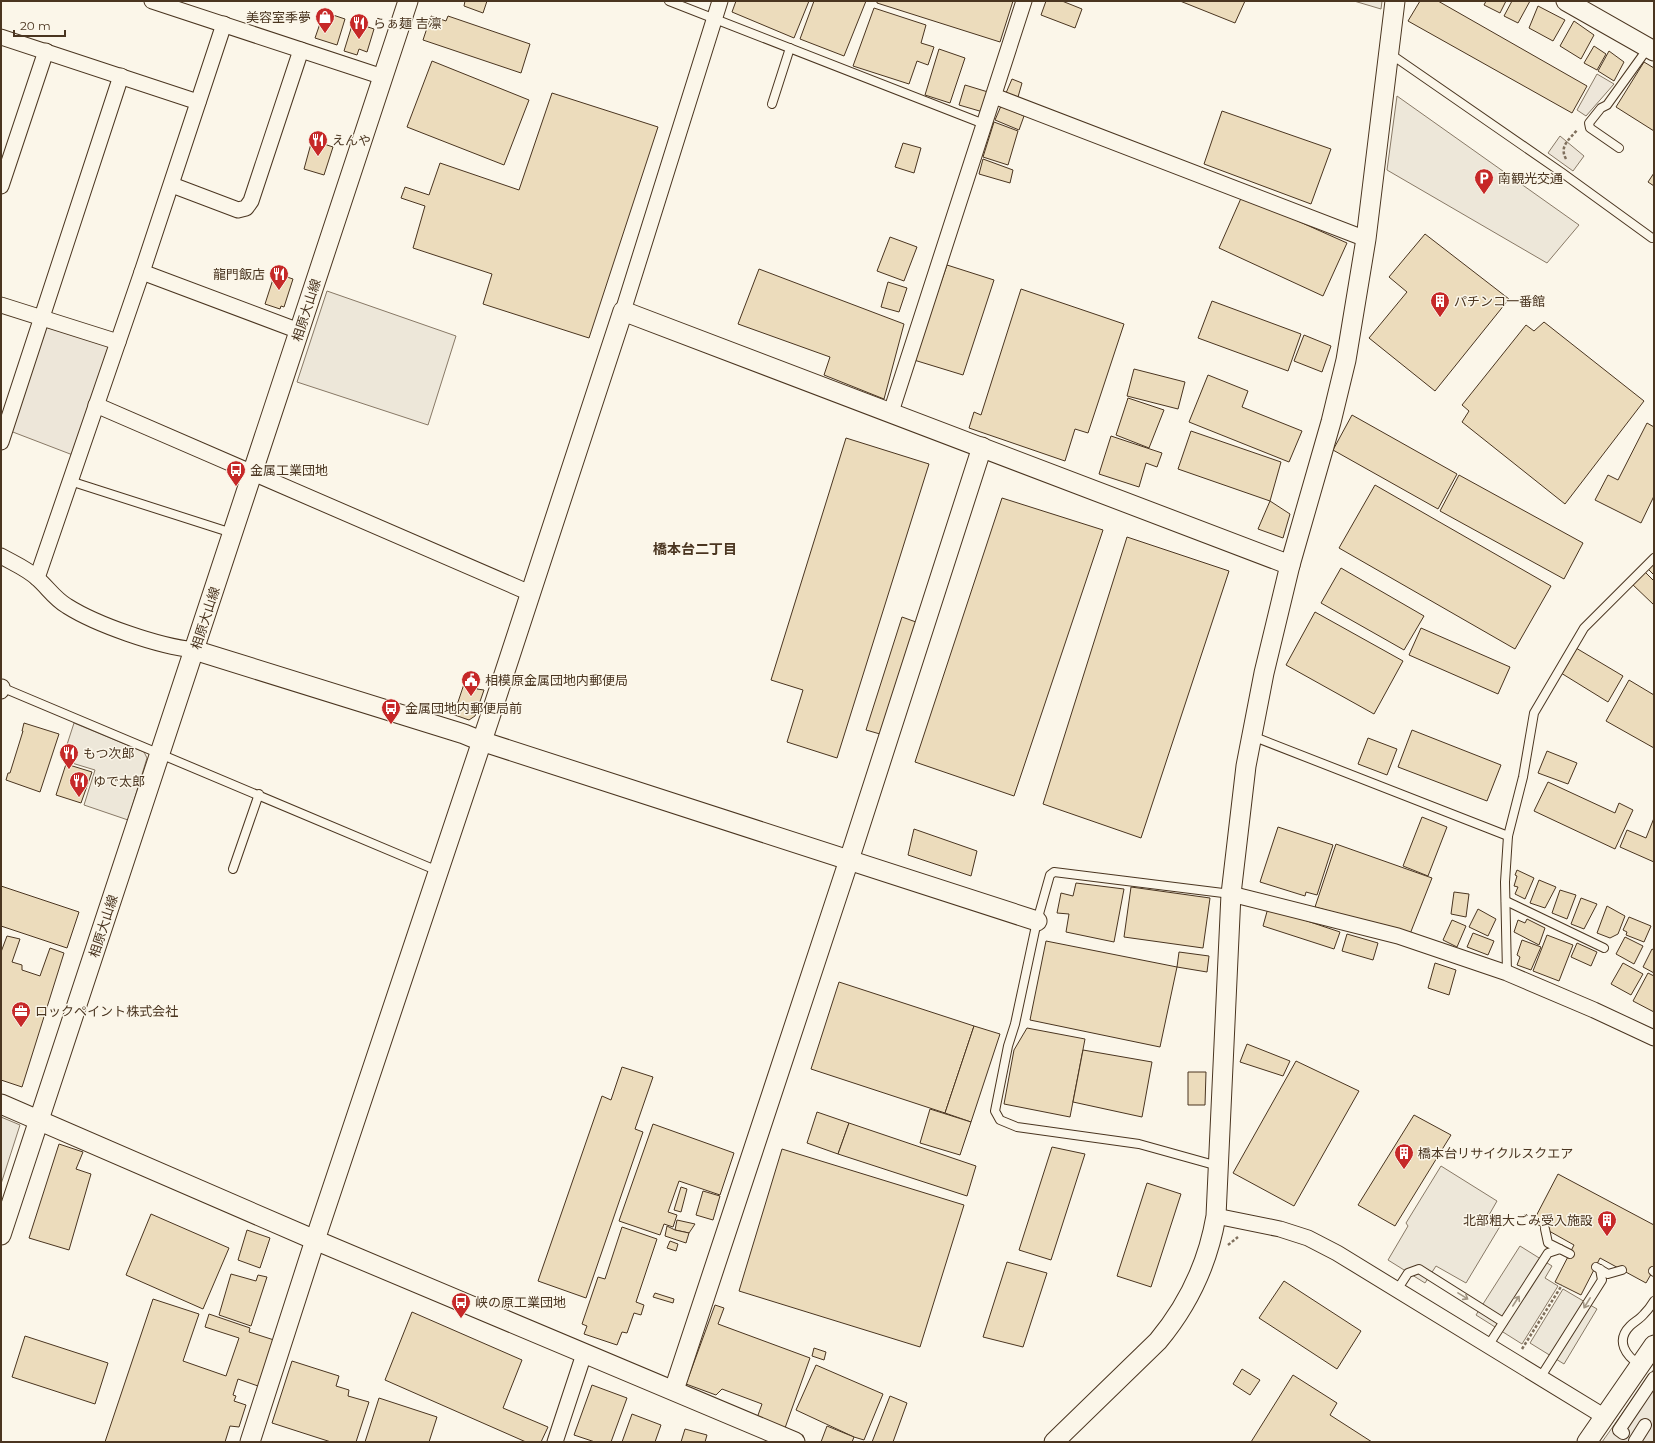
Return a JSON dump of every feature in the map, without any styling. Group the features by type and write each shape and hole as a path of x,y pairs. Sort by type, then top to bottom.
{"street":[{"path":"152,1 183,6 224,24 383,77"},
{"name":"相原大山線","path":"1,1235 408,1"},
{"path":"250,1442 315,1240 623,311 720,1"},
{"path":"891,412 1024,1"},
{"path":"1054,1442 1158,1341 1173,1323 1188,1299 1206,1261 1212,1238 1216,1216 1232,894 1246,766 1264,673 1290,565 1331,422 1346,360 1366,239 1395,1"},
{"path":"1566,1 1651,49"},
{"path":"37,578 172,185 224,24"},
{"path":"1,37 198,102"},
{"path":"172,185 238,210 246,208 251,201 301,50"},
{"path":"1,186 46,51"},
{"path":"1,442 121,76"},
{"path":"994,96 1366,239"},
{"path":"142,272 299,330"},
{"path":"1,305 118,342"},
{"path":"623,311 1290,565"},
{"path":"96,405 530,593"},
{"path":"674,1390 849,860 982,447"},
{"path":"1,556 37,578 65,605 90,619 175,648 194,650 464,734 481,741 1037,921"},
{"path":"1232,894 1398,936 1507,973 1594,1010 1654,1038"},
{"path":"1,1104 315,1240 795,1442"},
{"path":"1216,1216 1280,1228 1308,1238 1337,1253 1605,1417"},
{"path":"1587,1442 1654,1345"},
{"path":"555,1442 584,1354"},
{"path":"1640,1422 1619,1430 1632,1439 1640,1422 1654,1378"}],"lane":[{"path":"669,1 984,124"},
{"path":"772,104 790,48"},
{"path":"1619,148 1590,128 1589,123 1601,108 1607,105 1651,49"},
{"path":"1388,53 1561,172 1652,238"},
{"path":"70,481 232,533"},
{"path":"1507,973 1505,882 1508,836 1523,777 1534,713 1584,628 1654,558"},
{"path":"1,688 160,752 438,871"},
{"path":"1252,736 1508,836"},
{"path":"233,868 259,794"},
{"path":"1218,1166 1139,1144 1017,1127 1000,1120 995,1111 1008,1046 1015,1024 1037,921 1050,875 1054,872 1232,894"},
{"path":"1506,901 1604,948"},
{"path":"1545,1229 1548,1243 1570,1254"},
{"path":"1488,1346 1548,1253 1560,1249"},
{"path":"1540,1378 1602,1280 1598,1268 1608,1274 1622,1270"},
{"path":"1397,1290 1408,1273 1419,1269 1503,1322"},
{"path":"1640,1365 1630,1359 1622,1345 1623,1336 1629,1327 1644,1315 1654,1301"}],"path":[{"path":"1561,172 1567,164 1563,148 1584,123 1589,123"},
{"path":"1225,1248 1237,1237 1242,1235"},
{"path":"1520,1353 1562,1285"}],"shaded area":[{"path":"1354,1 1382,1 1381,9"},
{"path":"1597,74 1614,84 1586,116 1577,110"},
{"name":"南観光交通","path":"1397,96 1579,225 1547,263 1387,170"},
{"path":"1560,136 1584,156 1573,171 1548,153"},
{"path":"327,291 456,336 428,425 297,382"},
{"path":"42,318 118,342 78,457 5,429"},
{"path":"74,723 144,752 147,758 128,820 84,805 95,770 62,760"},
{"path":"1,1117 20,1125 1,1184"},
{"path":"1441,1166 1497,1201 1489,1215 1502,1223 1466,1283 1436,1266 1425,1283 1388,1260 1408,1226 1406,1223"},
{"path":"1520,1246 1552,1266 1545,1278 1558,1286 1522,1344 1476,1315"},
{"path":"1563,1289 1597,1309 1564,1364 1530,1343"},
{"path":"1654,1369 1654,1442 1602,1442"}],"building":[{"path":"465,1 487,1 483,13 464,6"},
{"path":"736,1 809,1 794,38 732,12"},
{"path":"814,1 866,1 844,56 800,39"},
{"path":"877,1 1013,1 1000,42 877,3"},
{"path":"1046,1 1062,1 1082,9 1075,28 1041,15"},
{"path":"1180,1 1245,1 1235,23"},
{"path":"1420,1 1438,1 1587,86 1572,113 1408,21"},
{"path":"1486,1 1506,1 1500,13 1484,5"},
{"path":"1512,1 1530,1 1518,23 1504,16"},
{"path":"1538,6 1565,20 1553,41 1529,28"},
{"path":"874,8 926,25 921,43 934,47 928,65 917,61 909,84 853,66"},
{"path":"324,12 345,19 337,45 315,38"},
{"path":"431,16 446,21 448,16 530,44 521,73 423,40"},
{"path":"1574,21 1594,35 1581,59 1560,46"},
{"path":"353,22 374,29 367,52 359,49 357,55 344,51"},
{"path":"1594,46 1606,54 1597,70 1584,63"},
{"path":"939,49 965,58 950,103 925,95"},
{"path":"1609,51 1624,62 1614,81 1598,71"},
{"path":"432,61 529,100 504,165 407,127"},
{"path":"1644,62 1654,68 1654,131 1616,107"},
{"path":"1012,79 1022,83 1018,97 1006,93"},
{"path":"965,85 988,92 983,112 959,105"},
{"path":"552,93 658,127 589,338 483,304 492,274 413,248 425,206 401,198 405,187 429,195 440,163 519,190"},
{"path":"1001,106 1024,116 1019,130 995,120"},
{"path":"1222,111 1331,149 1311,204 1204,164"},
{"path":"994,122 1018,131 1008,165 983,157"},
{"path":"312,140 333,147 324,175 304,169"},
{"path":"903,143 921,148 914,173 895,167"},
{"path":"983,159 1013,170 1010,183 979,174"},
{"path":"1654,173 1654,186 1648,182"},
{"path":"1242,196 1347,243 1323,296 1219,248"},
{"name":"パチンコ一番館","path":"1425,234 1509,299 1435,391 1369,338 1407,292 1389,277"},
{"path":"890,237 917,247 904,281 877,271"},
{"path":"947,265 994,280 963,375 914,360"},
{"path":"759,269 904,324 884,399 824,375 830,357 738,324"},
{"path":"275,273 293,279 284,307 281,306 280,309 265,304"},
{"path":"888,282 907,288 899,312 881,307"},
{"path":"1021,289 1124,324 1088,433 1075,429 1065,461 969,428 974,412 981,415"},
{"path":"1212,301 1301,334 1288,371 1198,338"},
{"name":"パチンコ一番館","path":"1544,322 1644,401 1565,504 1462,422 1469,411 1462,405 1526,325 1534,331"},
{"path":"1304,335 1331,346 1322,372 1294,361"},
{"path":"1134,369 1185,382 1178,409 1127,396"},
{"path":"1208,375 1248,391 1242,407 1302,431 1289,462 1189,422"},
{"path":"1128,398 1164,410 1149,448 1116,435"},
{"path":"1352,415 1457,474 1438,509 1333,450"},
{"path":"1647,423 1654,427 1654,496 1641,523 1595,500 1608,475 1618,480"},
{"path":"1191,431 1281,462 1270,501 1178,469"},
{"path":"1111,436 1162,453 1157,467 1146,463 1139,487 1099,474"},
{"path":"846,438 929,464 837,758 787,742 803,690 771,680"},
{"path":"1459,475 1583,543 1564,579 1440,511"},
{"path":"1375,485 1551,586 1515,649 1339,548"},
{"path":"1002,498 1103,530 1014,796 915,762"},
{"path":"1270,501 1290,514 1283,538 1258,529"},
{"path":"1127,537 1229,571 1141,838 1043,804"},
{"path":"1654,561 1654,575 1647,568"},
{"path":"1341,568 1424,616 1404,650 1321,603"},
{"path":"1644,571 1654,581 1654,605 1631,583"},
{"path":"1315,612 1403,661 1374,714 1286,665"},
{"path":"902,617 916,622 880,734 866,730"},
{"path":"1421,628 1510,667 1498,694 1409,655"},
{"path":"1576,648 1623,676 1608,702 1561,673"},
{"path":"1629,680 1654,695 1654,748 1606,721"},
{"name":"相模原金属団地内郵便局","path":"465,681 478,684 477,689 484,690 475,716 469,720 449,713 452,703 457,705"},
{"path":"24,723 59,734 40,792 6,780 8,773 10,773"},
{"path":"1412,730 1501,765 1487,801 1398,767"},
{"path":"1368,738 1397,749 1387,775 1358,764"},
{"path":"1547,751 1577,763 1568,784 1538,773"},
{"path":"66,764 92,772 81,803 56,795"},
{"path":"1548,782 1615,813 1619,803 1633,810 1615,849 1534,811"},
{"path":"1422,817 1447,827 1428,876 1403,866"},
{"path":"1654,818 1654,862 1620,847 1627,830 1646,838"},
{"path":"1278,827 1333,845 1317,895 1306,892 1305,896 1260,882"},
{"path":"914,829 977,851 971,876 908,855"},
{"path":"1336,844 1432,878 1410,934 1315,907"},
{"path":"1517,870 1534,878 1525,899 1515,894 1518,887 1514,886"},
{"path":"1539,880 1556,887 1545,908 1530,903"},
{"path":"1076,883 1124,889 1114,942 1066,932 1069,914 1057,913 1061,893 1073,896"},
{"path":"1,886 79,912 67,948 1,926"},
{"path":"1131,887 1210,898 1203,948 1124,937"},
{"path":"1560,890 1576,895 1567,919 1552,913"},
{"path":"1454,892 1469,894 1466,917 1451,914"},
{"path":"1581,898 1597,904 1584,929 1571,924"},
{"path":"1607,906 1625,916 1618,934 1610,938 1597,933"},
{"path":"1268,908 1340,932 1334,949 1263,926"},
{"path":"1478,909 1496,919 1488,936 1469,927"},
{"path":"1629,917 1651,926 1644,942 1626,935 1627,932 1623,930"},
{"path":"1527,919 1545,928 1539,945 1514,932 1518,920 1525,923"},
{"path":"1452,920 1466,926 1457,947 1443,940"},
{"path":"1473,933 1494,941 1488,955 1467,947"},
{"path":"1347,934 1378,943 1373,960 1342,951"},
{"path":"1547,935 1573,945 1559,981 1533,971"},
{"name":"ロックペイント株式会社","path":"7,936 20,939 12,962 22,965 22,970 40,976 50,948 64,953 22,1087 1,1080 1,952"},
{"path":"1625,937 1643,946 1634,964 1616,954"},
{"path":"1522,940 1541,947 1531,970 1517,965 1520,957 1517,955"},
{"path":"1046,941 1177,967 1160,1047 1030,1020"},
{"path":"1577,943 1597,952 1591,966 1571,957"},
{"path":"1652,949 1654,950 1654,973 1643,967"},
{"path":"1179,952 1209,956 1207,972 1177,967"},
{"path":"1435,963 1456,970 1449,995 1428,988"},
{"path":"1623,963 1643,974 1631,995 1611,984"},
{"path":"1648,973 1654,976 1654,1012 1633,1001"},
{"path":"839,982 974,1026 945,1113 811,1069"},
{"path":"974,1026 1000,1034 971,1122 945,1113"},
{"path":"1027,1028 1085,1039 1070,1117 1004,1104 1014,1050"},
{"path":"1247,1044 1290,1061 1283,1076 1240,1062"},
{"path":"1083,1050 1152,1062 1142,1117 1073,1102"},
{"path":"1296,1061 1359,1091 1294,1206 1233,1173"},
{"path":"622,1067 653,1077 635,1129 643,1132 586,1298 538,1281 602,1096 611,1100"},
{"path":"1188,1072 1206,1072 1205,1105 1188,1105"},
{"path":"930,1109 971,1122 960,1155 920,1143"},
{"path":"817,1112 849,1123 838,1154 807,1143"},
{"name":"橋本台リサイクルスクエア","path":"1414,1115 1451,1135 1395,1226 1358,1205"},
{"path":"849,1123 976,1166 967,1196 838,1154"},
{"path":"653,1124 734,1153 720,1195 679,1181 668,1212 677,1215 673,1227 664,1224 660,1235 619,1221"},
{"path":"59,1144 83,1152 76,1169 91,1174 69,1250 29,1238"},
{"path":"1052,1147 1085,1154 1051,1260 1019,1250"},
{"path":"782,1149 964,1205 920,1347 739,1291"},
{"name":"北部粗大ごみ受入施設","path":"1558,1174 1654,1225 1654,1269 1646,1283 1600,1258 1581,1295 1555,1282 1574,1245 1533,1222"},
{"path":"1147,1183 1181,1194 1151,1287 1117,1276"},
{"path":"681,1187 687,1189 681,1212 674,1210"},
{"path":"703,1191 720,1196 713,1220 696,1215"},
{"path":"151,1214 229,1248 203,1309 126,1275"},
{"path":"677,1220 695,1224 689,1233 675,1230"},
{"path":"667,1226 675,1230 689,1233 686,1243 665,1236"},
{"path":"622,1227 657,1239 636,1302 644,1305 641,1315 634,1313 627,1333 622,1332 617,1345 584,1334 587,1326 582,1324 598,1277 605,1279"},
{"path":"247,1230 270,1238 260,1268 238,1260"},
{"path":"670,1241 678,1244 676,1251 667,1248"},
{"path":"1007,1262 1047,1273 1023,1347 983,1337"},
{"path":"231,1274 256,1281 258,1275 267,1277 251,1326 219,1315"},
{"path":"1284,1281 1361,1331 1337,1369 1259,1318"},
{"path":"655,1293 674,1299 673,1303 653,1297"},
{"path":"153,1299 199,1314 183,1361 226,1376 239,1338 205,1327 209,1314 250,1328 249,1332 274,1340 258,1386 238,1379 233,1395 236,1396 234,1401 246,1405 239,1427 230,1426 225,1442 105,1442"},
{"path":"715,1305 724,1308 718,1324 810,1358 785,1428 757,1418 762,1404 722,1389 716,1395 686,1384"},
{"path":"412,1312 522,1360 503,1408 548,1427 541,1442 526,1442 385,1380"},
{"path":"25,1336 108,1363 95,1404 12,1377"},
{"path":"814,1348 826,1352 824,1360 812,1356"},
{"path":"292,1361 339,1376 336,1386 349,1390 348,1396 369,1402 356,1442 331,1442 272,1423"},
{"path":"816,1365 883,1394 864,1440 854,1437 796,1410"},
{"path":"1242,1369 1260,1380 1250,1395 1233,1384"},
{"path":"1293,1375 1337,1403 1330,1415 1372,1442 1251,1442"},
{"path":"592,1385 627,1398 611,1442 595,1442 574,1435"},
{"path":"890,1396 907,1403 893,1442 872,1442"},
{"path":"379,1398 437,1417 429,1442 365,1442"},
{"path":"632,1414 661,1425 655,1442 622,1442"},
{"path":"827,1426 854,1437 852,1442 821,1442"},
{"path":"685,1429 707,1435 705,1442 681,1442"}],"place":[{"name":"美容室季夢","path":"325,34"},
{"name":"らぁ麺 吉凛","path":"359,40"},
{"name":"えんや","path":"318,157"},
{"name":"南観光交通","path":"1484,195"},
{"name":"龍門飯店","path":"279,291"},
{"name":"パチンコ一番館","path":"1440,318"},
{"name":"金属工業団地","path":"236,487"},
{"name":"相模原金属団地内郵便局","path":"471,697"},
{"name":"金属団地内郵便局前","path":"391,725"},
{"name":"もつ次郎","path":"69,770"},
{"name":"ゆで太郎","path":"79,798"},
{"name":"ロックペイント株式会社","path":"21,1028"},
{"name":"橋本台リサイクルスクエア","path":"1404,1170"},
{"name":"北部粗大ごみ受入施設","path":"1607,1237"},
{"name":"峡の原工業団地","path":"461,1319"}],"district":[{"name":"橋本台二丁目","path":"695,549"}]}
